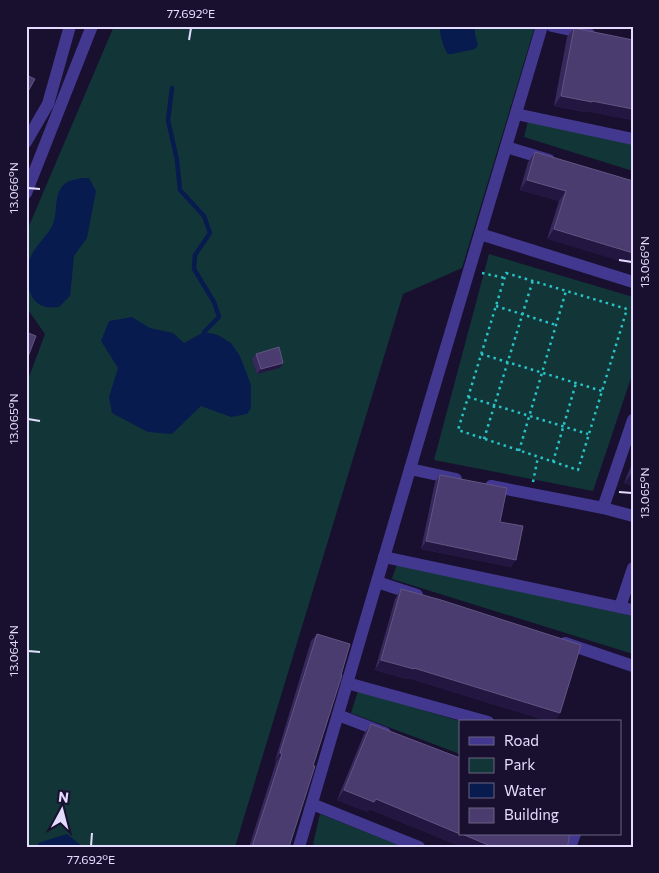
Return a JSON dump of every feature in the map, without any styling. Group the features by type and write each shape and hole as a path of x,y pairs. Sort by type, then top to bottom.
{"street":[{"path":"26,142 48,104 70,26"},
{"path":"26,194 92,26"},
{"path":"299,847 542,26"},
{"path":"552,26 597,35"},
{"path":"516,114 633,139"},
{"path":"506,147 560,163"},
{"path":"480,234 633,282"},
{"path":"602,508 633,420"},
{"path":"410,469 633,516"},
{"path":"384,556 633,610"},
{"path":"620,607 633,568"},
{"path":"377,582 424,598"},
{"path":"557,641 633,666"},
{"path":"347,684 481,720"},
{"path":"338,716 399,739"},
{"path":"312,804 419,847"}],"path":[{"path":"469,270 505,278"},
{"path":"506,273 533,280 626,309 578,470 458,430 506,273"},
{"path":"484,439 533,280"},
{"path":"519,450 566,291"},
{"path":"496,306 556,325"},
{"path":"481,354 602,391"},
{"path":"553,462 576,383"},
{"path":"468,397 589,434"},
{"path":"531,494 538,457"}],"green space":[{"path":"114,26 535,26 462,268 403,294 235,847 26,847 26,385 45,334 26,307 26,233"},
{"path":"528,121 633,144 633,171 524,137"},
{"path":"489,254 633,297 633,372 593,491 434,460"},
{"path":"397,564 633,616 633,654 392,579"},
{"path":"358,691 459,721 459,754 351,713"},
{"path":"320,814 404,847 320,847 313,844"}],"water":[{"path":"440,26 475,26 478,45 475,49 448,54 442,41"},
{"path":"89,178 96,191 87,238 74,256 70,296 59,307 45,307 37,303 30,291 27,276 29,262 33,252 54,222 57,197 62,187 69,181"},
{"path":"132,317 150,328 173,333 184,343 204,332 218,335 231,343 240,356 251,385 251,408 247,414 231,417 201,406 172,434 148,432 112,413 109,397 118,368 101,341 109,321"},
{"path":"67,834 83,847 38,847 38,843"}],"building":[{"path":"574,28 633,40 633,109 561,96"},
{"path":"26,75 35,79 26,95"},
{"path":"535,152 633,181 633,253 554,229 566,191 527,180"},
{"path":"26,332 36,336 26,362"},
{"path":"279,347 283,363 261,369 256,354"},
{"path":"440,475 507,488 500,522 523,526 516,560 426,541"},
{"path":"401,589 581,645 560,713 414,668 381,660"},
{"path":"317,634 350,644 313,766 315,766 289,847 252,847 282,754 280,753"},
{"path":"371,724 459,758 459,834 376,799 374,802 344,790"},
{"path":"467,836 569,836 567,847 493,847"}],"waterway":[{"path":"172,88 168,120 177,160 180,190 204,216 210,233 195,255 194,269 214,302 219,317 204,332"}]}
